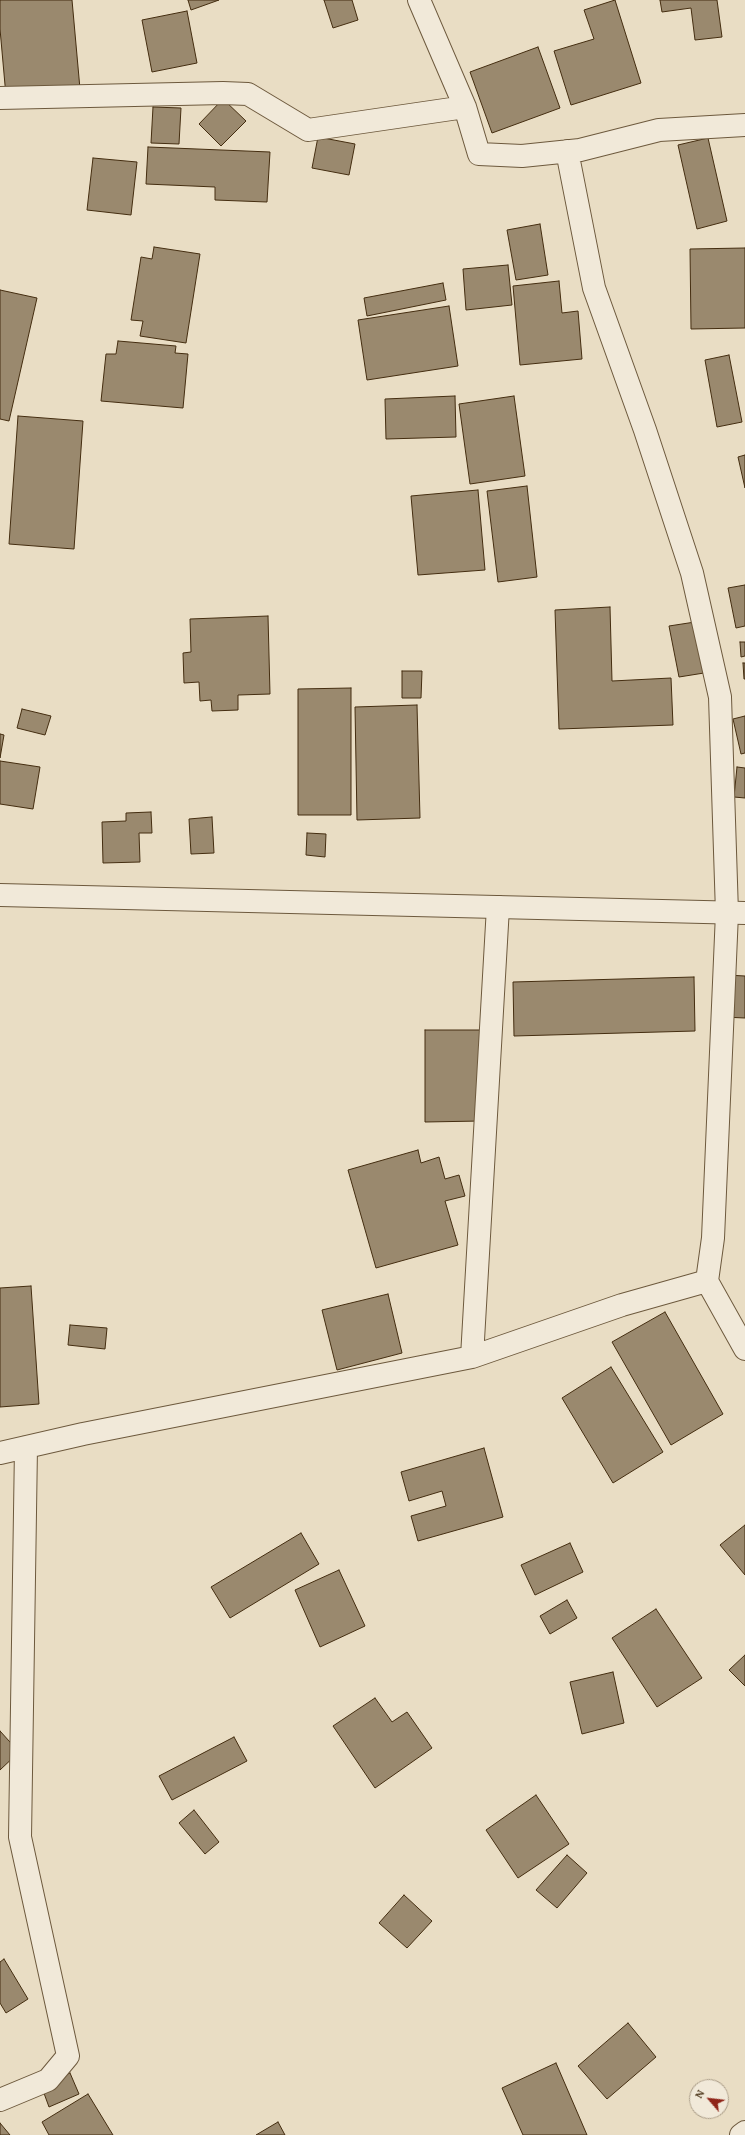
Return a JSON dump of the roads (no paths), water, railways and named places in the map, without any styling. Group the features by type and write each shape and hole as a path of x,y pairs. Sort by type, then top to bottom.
{"street":[{"path":"419,0 465,107 479,154 522,156 580,150 659,130 745,125"},
{"path":"0,98 223,93 248,94 308,130 465,107"},
{"path":"567,151 594,288 645,430 692,574 720,697 736,913 713,1238 706,1281 745,1349"},
{"path":"0,895 736,913"},
{"path":"472,1357 498,907"},
{"path":"0,1454 83,1434 472,1357 622,1305 706,1281"},
{"path":"0,2100 48,2080 68,2056 20,1837 26,1448"},
{"path":"741,2135 745,2132"}]}
